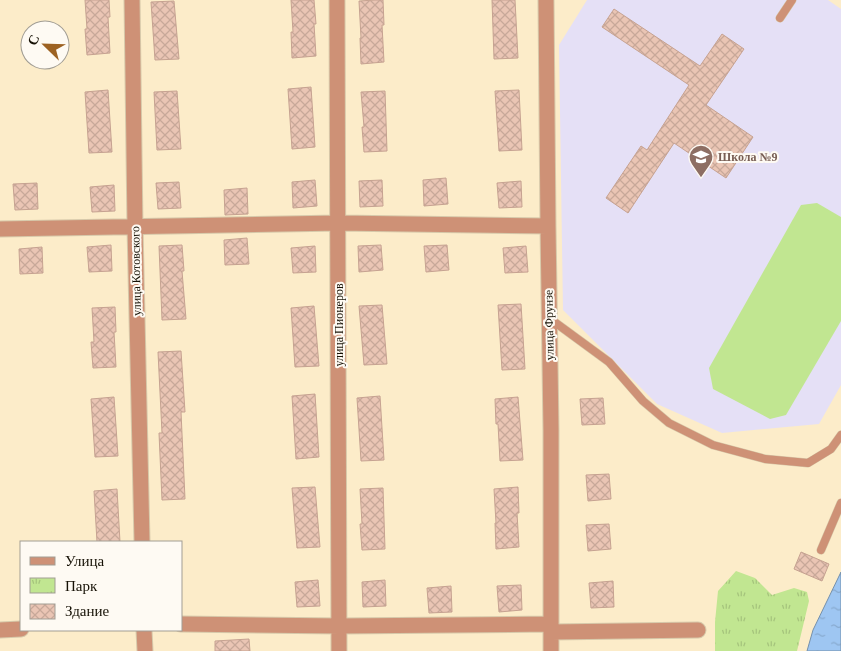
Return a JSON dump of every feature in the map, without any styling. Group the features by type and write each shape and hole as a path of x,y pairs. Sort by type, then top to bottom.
{"street":[{"name":"улица Котовского","path":"132,0 134,227 142,541"},
{"name":"улица Пионеров","path":"337,0 340,651"},
{"name":"улица Фрунзе","path":"546,0 551,430 551,651"},
{"path":"0,229 339,223 548,226"},
{"path":"182,624 698,630"},
{"path":"0,630 20,629"},
{"path":"144,631 145,651"}],"lane":[{"path":"780,18 792,0"},
{"path":"549,318 609,362 643,401 670,423 713,445 765,459 808,463 831,449 841,435"},
{"path":"821,550 841,503"}],"shaded area":[{"name":"Школа №9","path":"587,0 828,0 841,9 841,385 819,424 722,433 657,404 563,310 559,45"}],"green space":[{"path":"817,203 841,217 841,321 786,415 770,419 713,389 709,368 801,205"},
{"path":"736,571 755,578 772,595 794,588 807,592 809,601 797,651 715,651 718,591"}],"water":[{"path":"841,572 841,651 807,651 813,630"}],"building":[{"path":"85,0 109,0 110,53 87,55"},
{"path":"291,0 314,0 316,56 292,58"},
{"path":"383,0 384,62 361,64 359,1"},
{"path":"492,0 515,0 518,58 494,59"},
{"path":"174,1 179,59 155,60 151,2"},
{"path":"614,9 700,66 722,34 744,49 706,105 753,137 726,178 674,143 628,213 606,198 641,146 647,150 689,85 602,27"},
{"path":"311,87 315,147 292,149 288,89"},
{"path":"108,90 112,152 89,153 85,92"},
{"path":"519,90 522,150 499,151 495,91"},
{"path":"177,91 181,149 157,150 154,92"},
{"path":"385,91 387,151 364,152 361,92"},
{"path":"446,178 448,204 424,206 423,180"},
{"path":"315,180 317,206 293,208 292,182"},
{"path":"382,180 383,206 360,207 359,181"},
{"path":"521,181 522,207 499,208 497,183"},
{"path":"179,182 181,208 158,209 156,183"},
{"path":"37,183 38,209 15,210 13,184"},
{"path":"114,185 115,211 92,212 90,187"},
{"path":"247,188 248,214 225,215 224,190"},
{"path":"247,238 249,264 225,265 224,240"},
{"path":"111,245 112,271 89,272 87,247"},
{"path":"182,245 186,319 162,320 159,246"},
{"path":"381,245 383,270 359,272 358,246"},
{"path":"447,245 449,270 426,272 424,246"},
{"path":"315,246 316,272 293,273 291,248"},
{"path":"526,246 528,272 505,273 503,248"},
{"path":"42,247 43,273 20,274 19,249"},
{"path":"521,304 525,369 502,370 498,305"},
{"path":"382,305 387,364 364,365 359,306"},
{"path":"314,306 319,366 295,367 291,308"},
{"path":"115,307 116,367 93,368 91,342 94,342 92,308"},
{"path":"181,351 185,412 181,412 185,499 162,500 159,433 162,433 158,352"},
{"path":"315,394 319,457 296,459 292,396"},
{"path":"380,396 384,460 361,461 357,398"},
{"path":"114,397 118,456 95,457 91,399"},
{"path":"518,397 523,460 500,461 495,399"},
{"path":"603,398 605,424 582,425 580,399"},
{"path":"609,474 611,499 588,501 586,475"},
{"path":"315,487 320,547 297,548 292,488"},
{"path":"518,487 519,547 496,549 494,489"},
{"path":"383,488 385,549 362,550 360,489"},
{"path":"117,489 120,541 97,541 94,491"},
{"path":"609,524 611,549 588,551 586,525"},
{"path":"801,552 829,564 822,581 794,569"},
{"path":"318,580 320,606 297,607 295,582"},
{"path":"385,580 386,606 363,607 362,582"},
{"path":"613,581 614,607 591,608 589,583"},
{"path":"521,585 522,610 499,612 497,586"},
{"path":"451,586 452,612 429,613 427,588"},
{"path":"249,639 250,651 215,651 215,641"}],"place":[{"name":"Школа №9","path":"701,178"}]}
